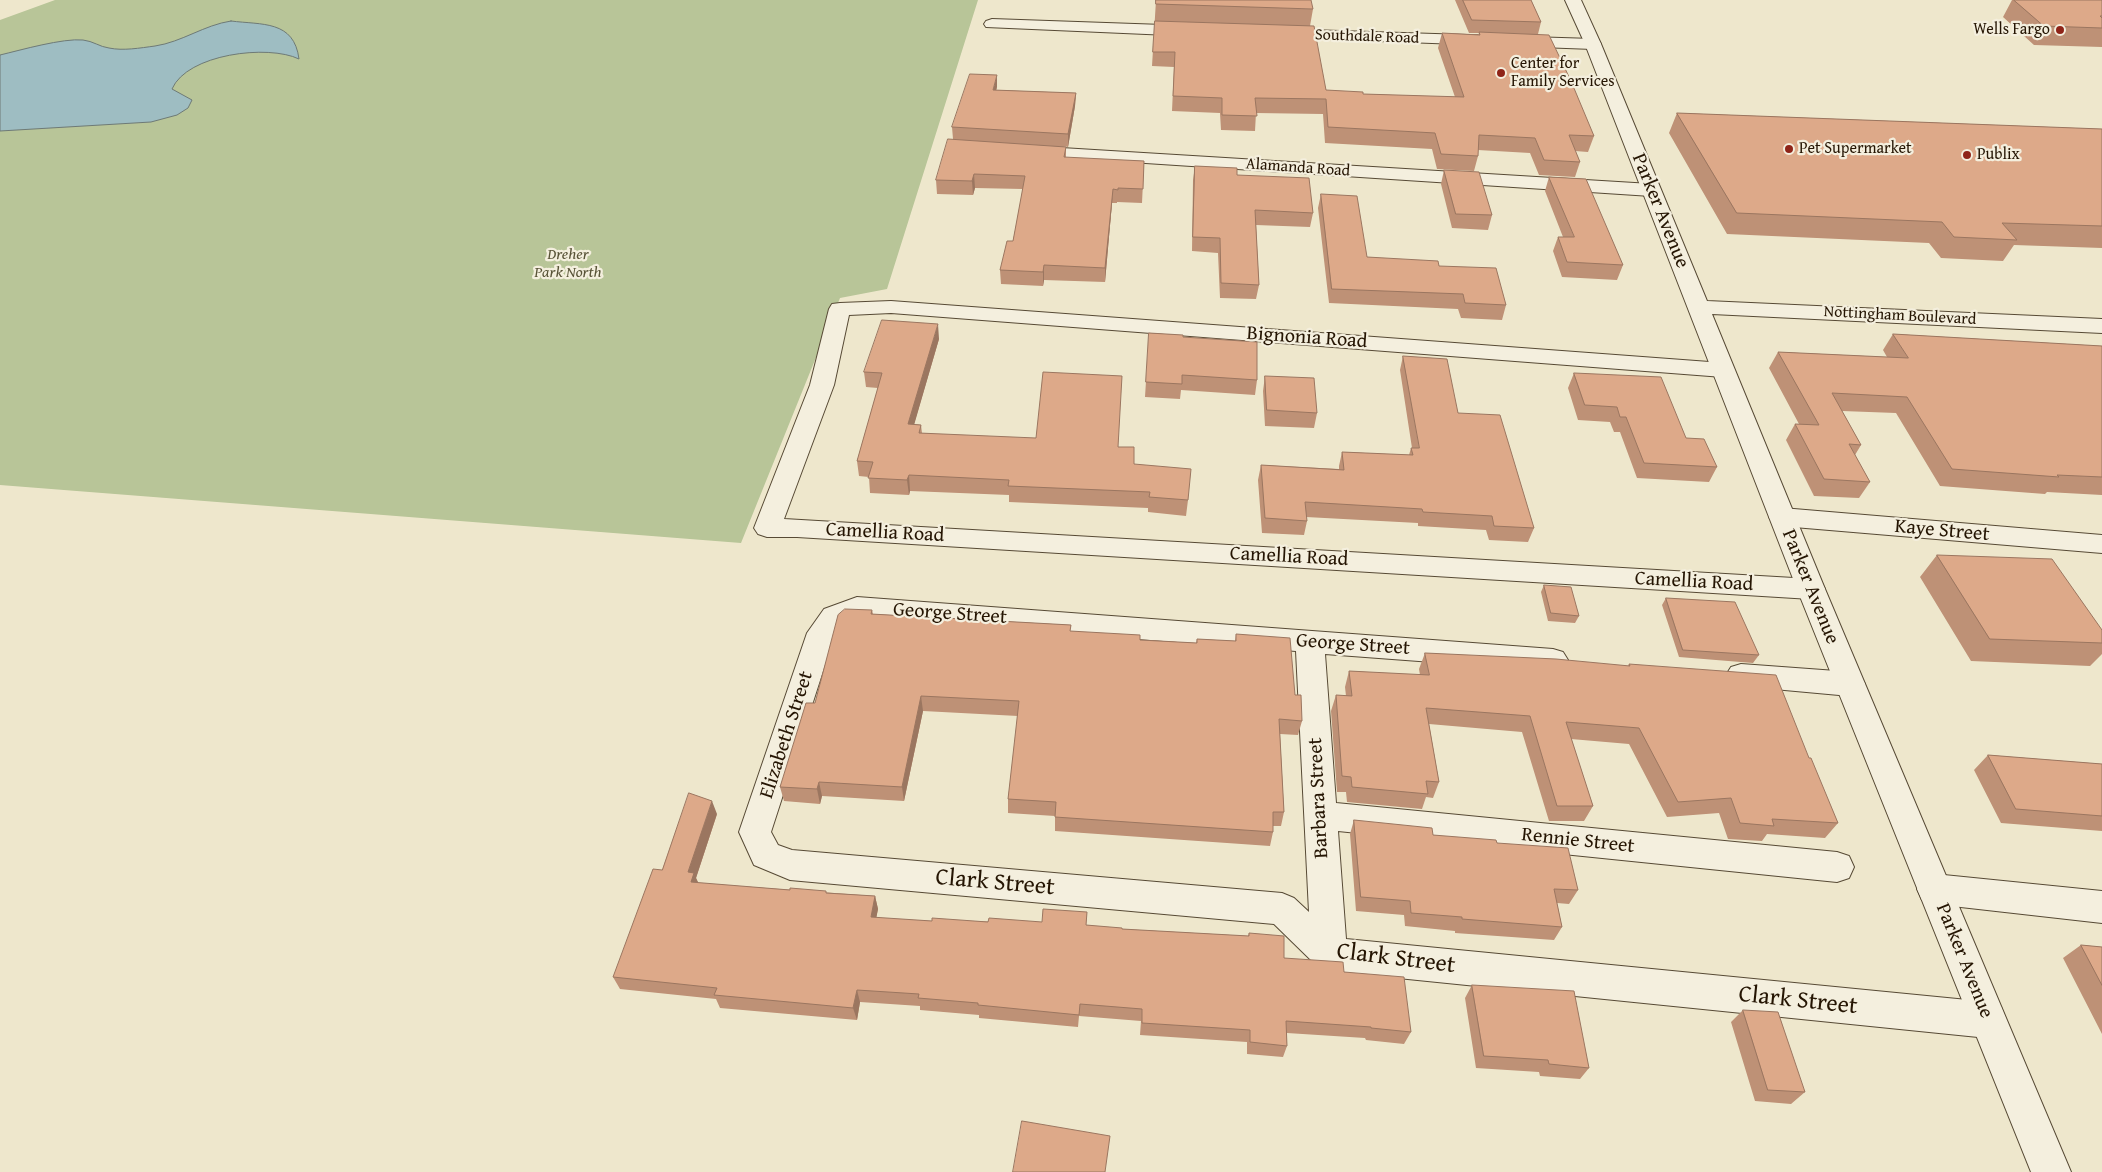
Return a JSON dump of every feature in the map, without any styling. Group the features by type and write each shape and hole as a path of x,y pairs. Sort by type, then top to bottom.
{"street":[{"name":"Parker Avenue","path":"1573,0 1593,44 1652,190 1811,589 2051,1172"},
{"path":"992,24 1208,31"},
{"name":"Southdale Road","path":"1257,33 1593,44"},
{"name":"Alamanda Road","path":"1014,150 1652,190"},
{"name":"Bignonia Road","path":"767,528 822,385 840,309 891,307 1724,370"},
{"name":"Nottingham Boulevard","path":"1698,307 2102,326"},
{"name":"Kaye Street","path":"1782,517 2102,544"},
{"name":"Camellia Road","path":"767,528 817,529 1811,589"},
{"name":"George Street","path":"857,607 1575,662"},
{"name":"Elizabeth Street","path":"790,865 766,854 755,832 821,633 834,616 857,607"},
{"name":"Barbara Street","path":"1310,641 1328,954"},
{"path":"1713,673 1850,684"},
{"name":"Rennie Street","path":"1320,815 1837,867"},
{"name":"Clark Street","path":"790,865 1282,909 1328,954 1988,1020"},
{"path":"1934,889 2102,907"}],"green space":[{"name":"Dreher Park North","path":"55,0 978,0 887,289 840,298 741,543 0,485 0,20"}],"water":[{"path":"231,21 265,24 283,31 291,37 296,46 299,59 268,52 249,53 230,55 194,67 180,77 172,89 192,100 188,108 177,115 151,122 0,131 0,55 42,45 75,40 87,41 114,49 155,46"}],"building":[{"path":"1156,0 1311,0 1313,9 1156,4"},
{"path":"1463,0 1531,0 1541,22 1472,20"},
{"path":"2014,0 2102,0 2102,16 2100,16 2102,18 2102,28 2044,26"},
{"path":"1155,21 1314,26 1326,90 1363,92 1363,94 1464,97 1442,33 1480,35 1479,32 1549,35 1594,136 1569,135 1580,162 1544,160 1535,138 1479,135 1478,156 1441,154 1435,133 1328,127 1326,99 1255,98 1257,116 1222,115 1222,98 1173,96 1175,52 1153,52"},
{"path":"970,74 997,75 993,90 1076,93 1068,134 952,127"},
{"path":"1677,113 2102,129 2102,226 2002,223 2017,240 1954,237 1942,222 1737,213"},
{"path":"948,139 1066,147 1064,157 1144,161 1143,189 1113,189 1105,268 1044,265 1043,272 1000,270 1007,241 1013,241 1025,176 974,174 972,181 936,180"},
{"path":"1195,166 1237,168 1237,175 1309,178 1313,213 1255,210 1259,285 1221,283 1220,238 1193,237"},
{"path":"1444,170 1479,172 1492,215 1456,214"},
{"path":"1549,177 1586,179 1623,265 1567,262 1558,237 1574,237"},
{"path":"1321,194 1357,196 1367,257 1438,261 1439,266 1496,268 1506,305 1465,303 1463,294 1332,289"},
{"path":"882,320 938,324 908,424 921,425 919,433 1036,438 1043,372 1122,376 1118,447 1134,447 1134,464 1191,469 1188,500 1149,497 1150,492 1008,486 1009,480 909,475 907,480 868,478 873,462 857,461 882,373 864,372"},
{"path":"1149,333 1257,342 1257,380 1182,375 1182,384 1146,382"},
{"path":"1893,334 2102,346 2102,477 2057,475 2059,477 1952,469 1907,397 1832,393 1861,445 1849,444 1870,482 1824,479 1795,424 1819,425 1778,352 1908,358"},
{"path":"1403,356 1447,359 1458,413 1500,415 1534,528 1494,526 1492,516 1423,512 1422,509 1305,502 1307,521 1265,518 1261,465 1344,470 1342,452 1413,455 1411,448 1419,448"},
{"path":"1574,373 1661,377 1686,438 1704,439 1717,467 1644,463 1626,417 1620,417 1617,407 1585,405"},
{"path":"1265,376 1314,378 1317,413 1267,410"},
{"path":"1937,555 2052,559 2102,630 2102,643 1990,639"},
{"path":"1544,585 1571,587 1579,616 1551,613"},
{"path":"1666,598 1735,602 1759,655 1683,650"},
{"path":"845,609 872,610 871,614 1071,625 1070,631 1140,635 1140,640 1197,643 1197,639 1236,641 1236,634 1290,638 1295,695 1301,695 1302,721 1279,719 1284,812 1273,812 1273,832 1055,817 1056,802 1008,799 1019,701 921,696 902,787 819,782 817,789 780,787 806,703 815,703 838,615"},
{"path":"1425,653 1556,659 1630,666 1629,664 1776,675 1809,758 1811,758 1838,823 1772,819 1774,826 1740,823 1731,798 1678,802 1639,728 1566,722 1593,806 1557,806 1530,716 1426,708 1439,782 1426,781 1428,794 1352,787 1351,777 1342,776 1336,695 1352,696 1349,671 1429,675"},
{"path":"1988,755 2102,764 2102,816 2016,809"},
{"path":"689,793 712,801 688,872 694,873 691,882 790,890 790,888 826,891 826,893 875,896 871,917 932,921 932,918 988,922 989,918 1042,922 1043,909 1087,912 1086,925 1122,929 1249,936 1249,933 1284,936 1284,958 1343,962 1344,972 1404,977 1411,1032 1286,1021 1287,1046 1250,1042 1250,1030 1142,1023 1142,1009 1080,1004 1079,1015 918,998 919,994 857,990 853,1008 714,995 717,988 613,977 653,869 662,870"},
{"path":"1354,820 1432,828 1433,835 1496,840 1497,843 1568,848 1578,890 1554,889 1562,927 1411,913 1410,901 1361,897"},
{"path":"2081,945 2102,947 2102,985"},
{"path":"1472,985 1574,991 1589,1068 1549,1064 1548,1060 1484,1056"},
{"path":"1743,1010 1778,1012 1805,1092 1768,1090"},
{"path":"1022,1121 1110,1136 1105,1172 1013,1172"}],"place":[{"name":"Wells Fargo","path":"2060,30"},
{"name":"Center for Family Services","path":"1501,73"},
{"name":"Pet Supermarket","path":"1789,149"},
{"name":"Publix","path":"1967,155"}]}
